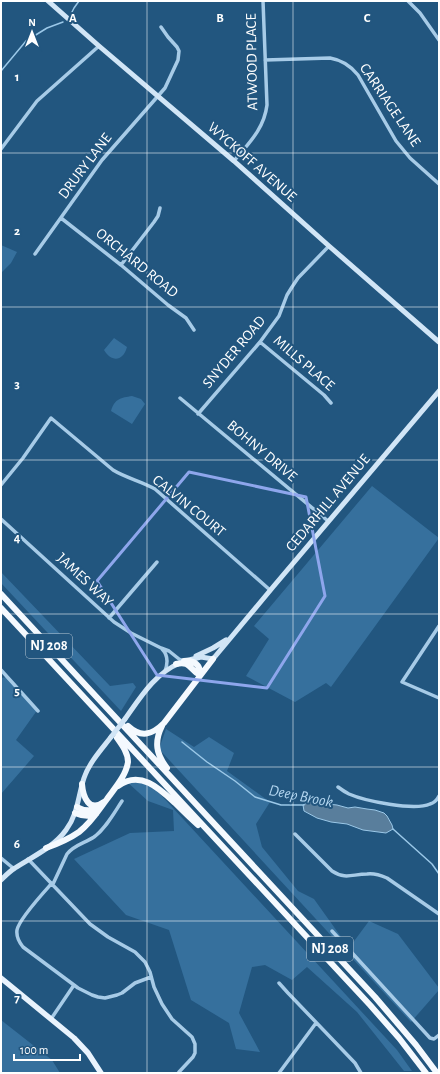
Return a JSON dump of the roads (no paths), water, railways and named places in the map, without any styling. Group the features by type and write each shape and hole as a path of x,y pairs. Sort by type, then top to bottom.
{"highway":[{"name":"NJ 208","path":"1,594 375,997 411,1039 437,1073"},
{"name":"NJ 208","path":"1,608 378,1014 426,1073"},
{"path":"197,806 165,766 159,755 157,739 164,723 213,659"},
{"path":"184,661 196,663 200,668 200,675"},
{"path":"176,664 186,664 200,675"},
{"path":"65,677 118,739 124,748 127,757 127,767 114,790 100,807 92,811 76,810"},
{"path":"97,698 129,728 138,733 147,734 156,730 164,723"},
{"path":"114,790 125,781 130,780 140,780 150,783 170,798 226,850"},
{"path":"82,784 84,798 89,804 100,805 105,801"},
{"path":"46,848 78,833 99,812 105,801"},
{"path":"76,810 88,816 99,812"}],"main road":[{"name":"WYCKOFF AVENUE","path":"48,1 234,160 328,246 439,342"},
{"name":"CEDARHILL AVENUE","path":"184,661 201,657 213,659 439,391"},
{"name":"CEDARHILL AVENUE","path":"1,880 13,868 46,848 66,831 76,810 82,784 90,766 149,687 165,671 176,664 213,648 226,640 237,630"},
{"path":"1,978 63,1028 81,1045 101,1073"}],"street":[{"name":"ATWOOD PLACE","path":"234,160 257,132 264,119 267,105 263,1"},
{"path":"408,1 429,25 439,40"},
{"path":"413,6 417,1"},
{"name":"DRURY LANE","path":"35,254 102,160 165,88 179,56 177,46 161,27"},
{"path":"1,149 37,101 99,46"},
{"name":"CARRIAGE LANE","path":"265,60 330,58 343,62 349,66 358,75 396,141 410,158 439,184"},
{"path":"121,265 154,222 158,216 160,208"},
{"name":"ORCHARD ROAD","path":"61,218 186,318 194,330"},
{"name":"SNYDER ROAD","path":"198,414 260,342 279,316 287,295 298,278 328,246"},
{"name":"MILLS PLACE","path":"260,342 324,395 331,403"},
{"name":"BOHNY DRIVE","path":"180,398 328,521"},
{"name":"CALVIN COURT","path":"1,485 23,458 51,418 113,470 155,489 270,590"},
{"name":"JAMES WAY","path":"1,518 109,618 125,629 169,651 184,661"},
{"path":"109,618 157,562"},
{"path":"439,626 402,682 439,698"},
{"path":"161,648 164,650 166,657 167,663 165,671"},
{"path":"1,670 38,711"},
{"path":"338,787 354,796 405,806 430,804 439,796"},
{"path":"122,801 98,834 70,850 53,884 43,893 19,925 17,930 18,939 23,947 74,985 98,997 111,997 122,993 141,980 151,977"},
{"path":"295,834 332,871 337,874 348,877 368,874 380,875 439,914"},
{"path":"1,858 13,868"},
{"path":"28,859 98,931 130,948 141,956 148,967 158,996 167,1012 178,1026 192,1037 195,1044 195,1053 193,1057 179,1072"},
{"path":"332,931 430,1038 434,1039 439,1034"},
{"path":"279,983 355,1063 361,1073"},
{"path":"51,1019 74,985"},
{"path":"280,1073 316,1023"}],"waterway":[{"path":"71,14 79,1"},
{"path":"1,71 26,41 47,28 63,22"},
{"name":"Deep Brook","path":"182,742 255,797 281,805 304,805"},
{"name":"Deep Brook","path":"393,829 432,864 439,874"}]}
